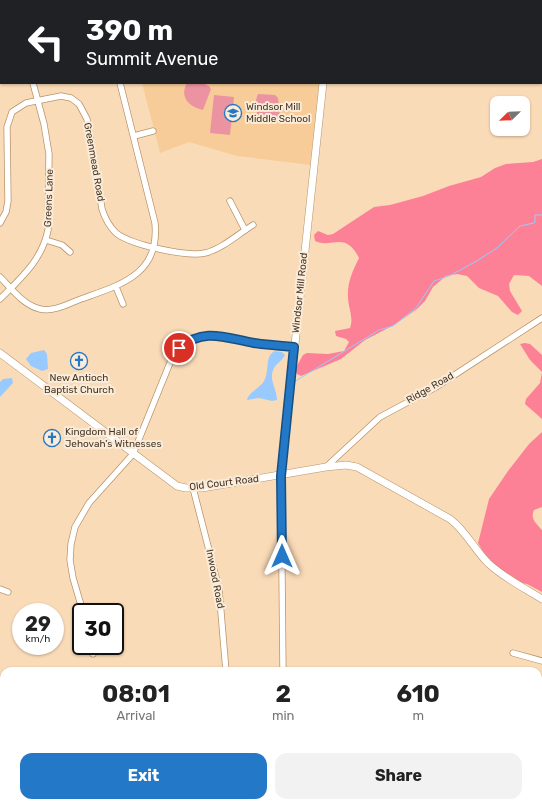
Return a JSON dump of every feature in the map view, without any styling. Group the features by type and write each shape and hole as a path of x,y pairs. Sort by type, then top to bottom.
{"main road":[{"name":"Windsor Mill Road","path":"281,476 323,84"},
{"name":"Old Court Road","path":"0,353 176,486 193,488 281,476 326,467 346,465 362,469 442,514 463,530 482,556 496,571 542,599"}],"street":[{"name":"Greens Lane","path":"0,299 30,269 46,240 49,217 50,166 47,140 33,84"},
{"path":"0,277 28,304 48,310 126,283 138,273 147,261 154,246 155,223 120,84"},
{"name":"Greenmead Road","path":"0,223 7,207 8,122 16,109 37,99 53,96 66,96 75,101 82,108 87,119 102,209 107,222 117,233 124,237 187,254 206,252 221,246 253,225"},
{"path":"134,136 153,131"},
{"path":"230,201 245,230"},
{"path":"46,240 62,245 70,252"},
{"path":"116,287 123,304"},
{"name":"Ridge Road","path":"326,467 384,414 436,387 542,318"},
{"path":"80,603 72,578 70,560 71,544 75,527 89,503 133,454 151,413 171,359 185,343 197,337 211,335 253,343 294,347"},
{"name":"Windsor Mill Road","path":"281,476 283,667"},
{"name":"Inwood Road","path":"193,488 219,589 226,667"},
{"path":"0,589 8,592"},
{"path":"513,652 542,661"}],"shaded area":[{"name":"Windsor Mill Middle School","path":"142,84 319,84 310,165 237,156 189,142 160,153"},
{"path":"187,84 205,84 209,86 211,89 203,110 198,109 187,101 184,93"},
{"path":"258,94 275,95 278,98 280,117 270,120 261,119 255,107"},
{"path":"214,95 234,97 230,135 210,133"},
{"path":"542,159 542,286 529,276 514,275 509,284 510,291 522,311 518,315 512,312 498,296 479,288 467,276 457,274 446,276 433,287 425,301 417,309 394,325 365,340 341,359 301,376 297,374 295,369 303,355 307,353 328,354 344,351 349,342 346,339 336,336 335,331 350,328 351,320 348,301 348,287 359,258 349,245 343,242 321,243 315,241 314,235 318,231 328,235 333,234 374,207 390,205 423,196 449,186 481,177 495,168 506,164 533,162"},
{"path":"520,344 530,344 542,355 542,372 530,360"},
{"path":"542,372 542,419 525,404 526,399 540,383"},
{"path":"542,432 542,507 534,510 533,518 542,530 542,592 527,584 516,582 486,557 478,543 489,499 529,444"}],"water":[{"path":"44,350 47,354 48,369 42,371 31,366 26,359 31,353"},
{"path":"275,351 282,352 285,355 275,366 272,372 272,380 277,400 272,401 259,398 247,400 248,397 264,381 267,373 269,356"},
{"path":"12,378 13,383 0,397 0,382 3,379"}],"waterway":[{"path":"294,382 379,330 393,326 416,308 434,281 449,276 475,262 497,248 520,226 534,223 535,215 542,215"}],"place":[{"name":"Windsor Mill Middle School","path":"233,113"},
{"name":"New Antioch Baptist Church","path":"79,361"},
{"name":"Kingdom Hall of Jehovah's Witnesses","path":"52,438"}],"route":[{"path":"179,348 191,339 203,335 218,336 266,345 294,347 281,476 282,556"}]}
